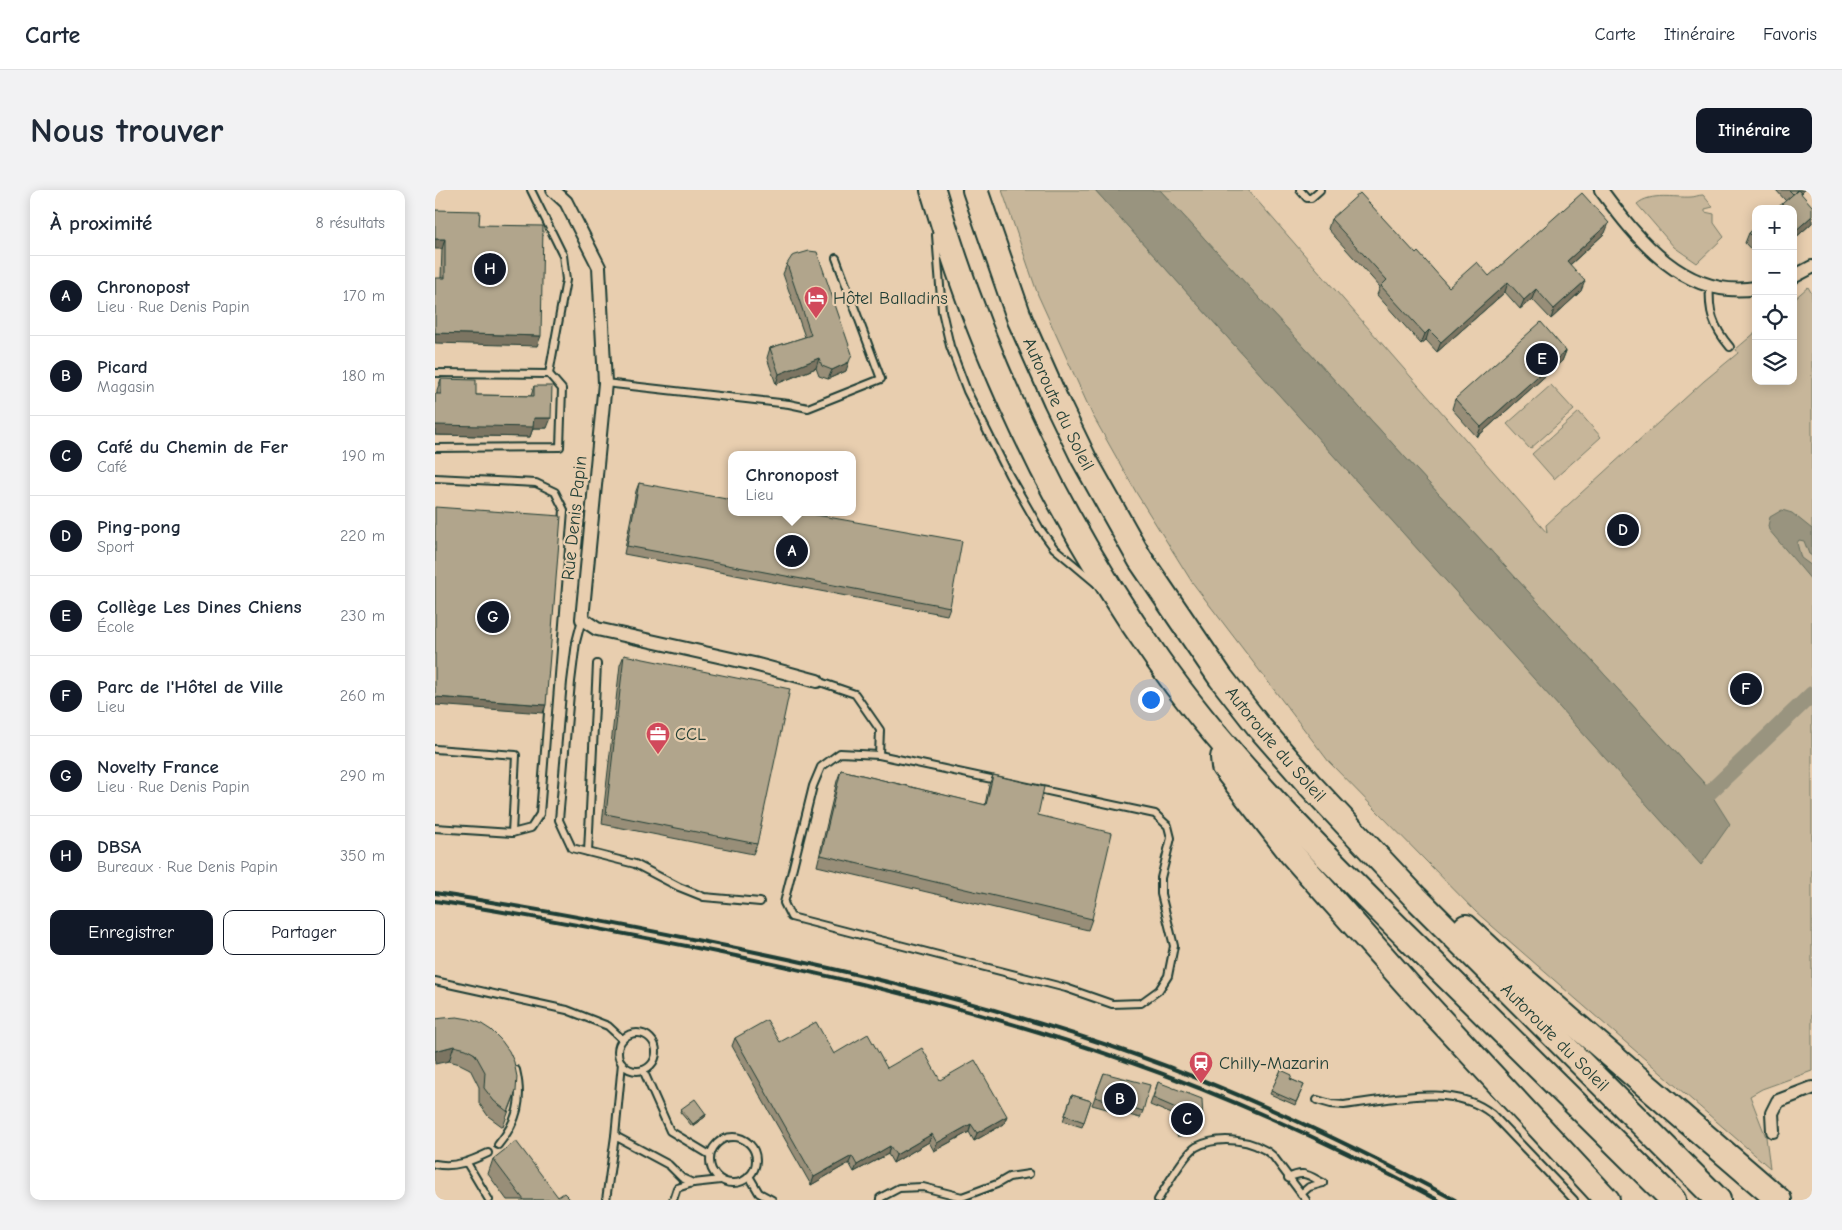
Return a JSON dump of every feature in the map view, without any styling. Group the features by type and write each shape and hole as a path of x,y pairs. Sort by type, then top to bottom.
{"highway":[{"name":"Autoroute du Soleil","path":"975,190 1020,320 1084,459 1140,559 1221,678 1260,728 1309,784 1416,898 1718,1200"},
{"name":"Autoroute du Soleil","path":"933,192 952,253 979,326 1019,420 1061,504 1120,604 1159,661 1222,743 1306,836 1673,1200"},
{"path":"1222,743 1224,767 1291,853 1408,984 1607,1200"},
{"path":"1416,898 1441,904 1511,969 1779,1200"}],"street":[{"name":"Rue Denis Papin","path":"553,190 566,202 599,267 605,383 582,619"},
{"path":"1601,190 1639,239 1654,254 1677,271 1709,285 1728,289 1752,288"},
{"path":"1797,275 1812,267"},
{"path":"582,619 597,629 754,664 817,681"},
{"path":"1773,1132 1771,1113 1778,1101 1812,1088"}],"lane":[{"path":"531,190 563,255 567,280 549,374"},
{"path":"1300,190 1307,198 1311,198 1319,190"},
{"path":"933,192 942,311 950,346 967,391 1028,511 1054,548 1120,604"},
{"path":"605,383 789,404 808,408 881,379 836,258"},
{"path":"1709,285 1708,304 1714,324 1730,347"},
{"path":"435,373 549,374 562,388 560,447 435,448"},
{"path":"435,478 535,483 555,492 564,510 540,814 531,828 512,833 435,828"},
{"path":"582,619 576,642 571,682 559,820 572,848 635,864 679,887 704,897 760,902"},
{"path":"588,852 597,664"},
{"path":"817,681 855,694 880,730 879,756"},
{"path":"435,749 516,756 512,833"},
{"path":"840,753 879,756 1155,814 1168,826 1171,838 1161,878 1161,894 1174,946 1168,976 1159,990 1141,1003 1112,1004 1065,988 791,917 784,903 813,786 821,767 840,753"},
{"path":"435,982 567,1010 608,1026 623,1039"},
{"path":"636,1033 642,1033 652,1040 655,1045 655,1057 649,1067 643,1070 631,1069 623,1063 619,1055 619,1048 623,1039 636,1033"},
{"path":"606,1200 623,1063"},
{"path":"498,1145 506,1135 517,1113 520,1088 514,1064"},
{"path":"643,1070 670,1131 710,1155"},
{"path":"1317,1100 1344,1105 1428,1095 1447,1095 1481,1105 1492,1114 1574,1200"},
{"path":"615,1136 669,1165 682,1178 693,1183"},
{"path":"673,1200 677,1188 693,1183 721,1180 736,1183 749,1176 756,1164 756,1157 744,1139 729,1136 722,1138 712,1148 710,1155 711,1170 721,1180"},
{"path":"1158,1200 1195,1148 1213,1141 1245,1141 1266,1150 1273,1156 1306,1200"},
{"path":"435,1164 444,1166 467,1163 488,1153"},
{"path":"467,1163 489,1200"},
{"path":"1288,1178 1298,1173 1307,1174 1323,1183 1309,1187 1301,1194"},
{"path":"880,1200 880,1198 899,1188 923,1187 962,1197 997,1184 1009,1177 1029,1174"},
{"path":"749,1176 759,1193 772,1200"}],"shaded area":[{"path":"1002,190 1095,190 1701,864 1704,783 1160,190 1248,190 1547,533 1546,525 1704,381 1738,353 1736,349 1752,335 1752,385 1797,385 1797,297 1808,287 1812,294 1812,1071 1762,1089 1750,1096 1766,1137 1770,1168 1476,912 1329,762 1192,582 1137,494 1092,414 1038,295"},
{"path":"1095,190 1160,190 1704,783 1730,824 1701,865"},
{"path":"1703,195 1713,207 1705,209 1705,212 1714,214 1714,223 1724,237 1697,263 1674,247 1637,204 1649,198 1663,196 1691,197"},
{"path":"1551,385 1574,410 1530,449 1507,424"},
{"path":"1579,412 1601,437 1554,479 1532,454"},
{"path":"1782,510 1792,513 1812,529 1812,556 1809,554 1804,541 1799,540 1797,543 1801,558 1812,566 1812,581 1769,530 1770,517"}],"building":[{"path":"1789,190 1797,190 1793,194"},
{"path":"1798,190 1812,206 1812,216 1797,229 1797,205 1781,205"},
{"path":"1360,193 1416,254 1418,252 1449,287 1477,262 1489,276 1582,193 1609,223 1567,261 1585,281 1554,309 1536,289 1524,300 1508,282 1441,342 1429,330 1425,334 1381,286 1387,280 1331,219"},
{"path":"435,210 480,211 479,225 543,226 541,336 435,333 435,278 445,278 445,239 435,239"},
{"name":"Hôtel Balladins","path":"809,251 817,252 852,354 849,362 832,370 822,366 819,358 779,374 770,348 811,335 787,264 792,256"},
{"path":"1541,322 1566,351 1481,427 1455,399"},
{"path":"441,379 476,380 476,395 534,396 534,386 552,386 551,418 534,418 533,427 435,425 435,394 441,394"},
{"path":"639,483 728,499 728,516 822,516 962,541 950,607 627,546"},
{"path":"435,507 561,516 546,705 435,697"},
{"path":"624,655 790,689 757,844 606,814"},
{"path":"841,770 986,805 993,775 1044,787 1038,815 1112,833 1092,919 821,855"},
{"path":"457,1017 480,1023 491,1030 509,1051 514,1062 517,1077 516,1091 508,1112 494,1101 484,1088 485,1072 475,1054 454,1046 435,1051 435,1019"},
{"path":"767,1020 780,1042 816,1022 834,1054 868,1034 887,1068 922,1048 940,1080 975,1060 1007,1116 977,1133 971,1124 937,1143 932,1134 896,1155 890,1146 857,1165 852,1156 814,1177 735,1038"},
{"path":"1281,1070 1292,1075 1290,1079 1304,1085 1296,1102 1271,1091"},
{"path":"1104,1073 1150,1085 1143,1111 1095,1097"},
{"path":"1158,1082 1202,1099 1203,1122 1194,1123 1195,1128 1180,1128 1180,1124 1177,1124 1176,1108 1153,1098"},
{"path":"1072,1095 1091,1101 1084,1122 1065,1115"},
{"path":"695,1099 706,1114 693,1124 681,1109"},
{"path":"516,1141 558,1197 564,1193 571,1200 524,1200 493,1159"}],"waterway":[{"path":"1710,792 1812,694"}],"railway":[{"path":"435,893 654,931 830,968 933,993 1035,1022 1136,1055 1218,1086 1338,1140 1455,1200"},
{"path":"435,901 583,926 781,966 979,1014 1124,1060 1205,1090 1323,1142 1438,1200"}],"place":[{"name":"DBSA","path":"490,269"},
{"name":"Hôtel Balladins","path":"816,319"},
{"name":"Collège Les Dines Chiens","path":"1542,359"},
{"name":"Ping-pong","path":"1623,530"},
{"name":"Chronopost","path":"792,551"},
{"name":"Novelty France","path":"493,617"},
{"name":"Parc de l'Hôtel de Ville","path":"1746,689"},
{"name":"CCL","path":"658,755"},
{"name":"Chilly-Mazarin","path":"1201,1084"},
{"name":"Picard","path":"1120,1099"},
{"name":"Café du Chemin de Fer","path":"1187,1119"}]}
